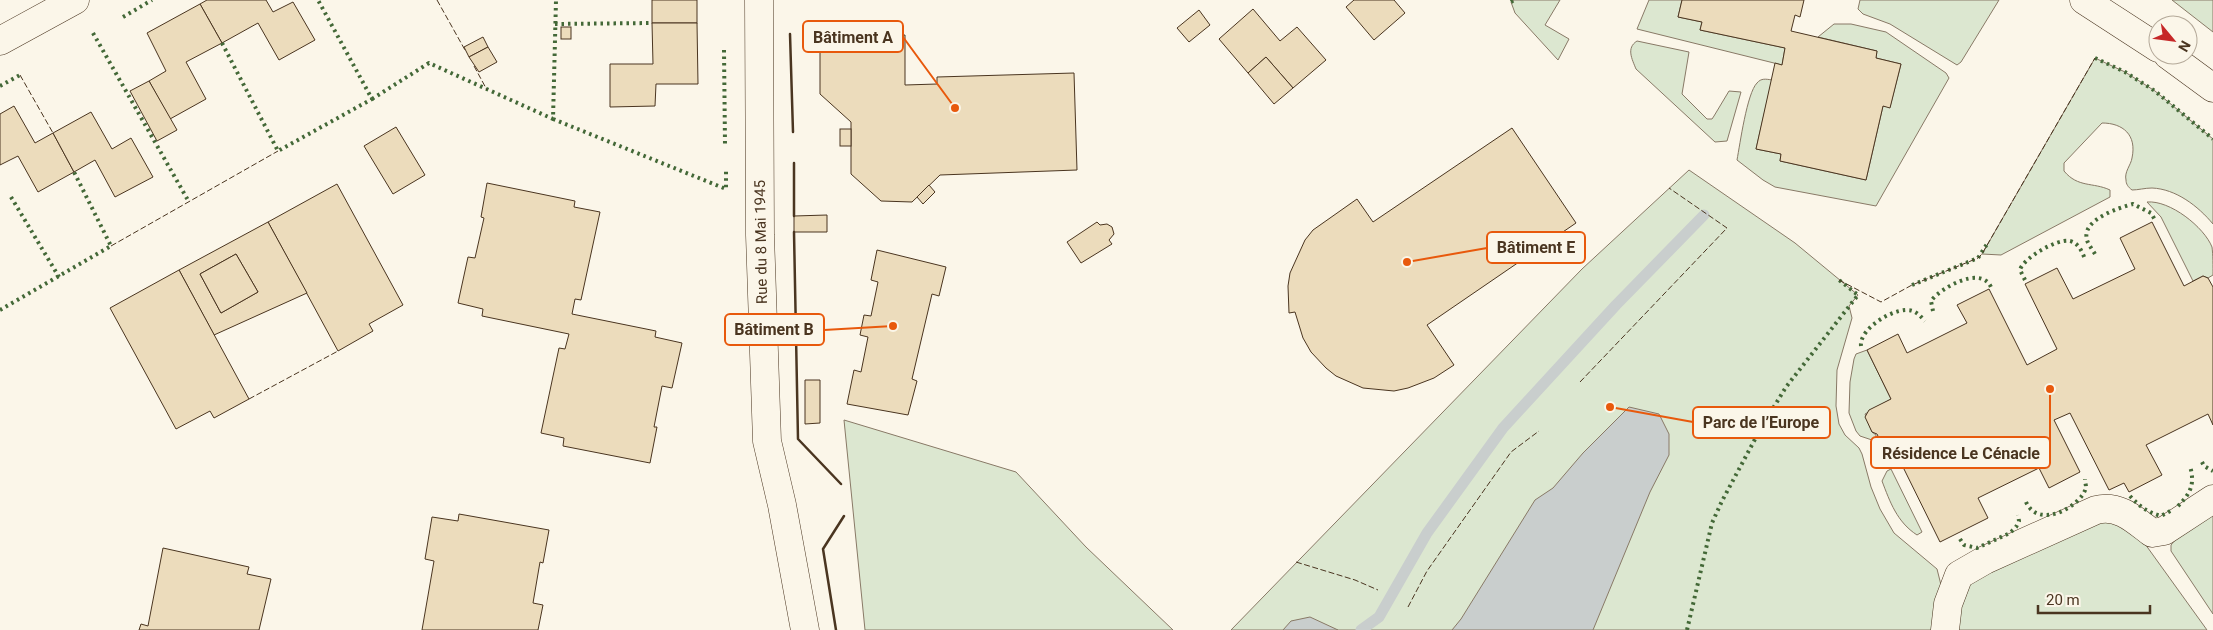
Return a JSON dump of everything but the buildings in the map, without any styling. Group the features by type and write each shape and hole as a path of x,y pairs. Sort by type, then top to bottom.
{"street":[{"path":"0,41 75,0"},
{"name":"Rue du 8 Mai 1945","path":"759,0 760,235 767,441 782,505 805,630"},
{"path":"2084,0 2148,41"},
{"path":"2182,65 2213,88"},
{"path":"1945,630 1948,604 1959,575 1986,560 2103,508 2118,510 2152,533 2164,531 2213,499"}],"green space":[{"path":"1514,0 1560,0 1545,25 1569,39 1558,60 1515,13 1511,2"},
{"path":"1649,0 1682,0 1678,17 1702,22 1700,30 1785,48 1782,65 1637,29"},
{"path":"1860,0 1999,0 1961,62 1957,65 1890,24 1863,14 1858,9"},
{"path":"2172,0 2213,0 2213,32 2198,20 2198,15 2191,15"},
{"path":"1834,24 1851,24 1886,32 1946,73 1949,78 1876,206 1775,187 1737,160 1744,119 1753,89 1760,80 1772,80 1756,149 1781,154 1780,161 1866,180 1883,106 1890,107 1901,64 1876,58 1877,51 1818,37"},
{"path":"1637,41 1689,52 1682,94 1707,119 1712,119 1729,91 1741,92 1727,141 1715,142 1636,69 1631,50"},
{"path":"2095,58 2125,72 2155,91 2213,139 2213,224 2201,211 2178,195 2152,188 2132,190 2127,184 2126,177 2133,150 2130,137 2127,132 2116,125 2102,123 2064,163 2064,171 2075,180 2110,190 2110,197 2001,255 1982,254"},
{"path":"1689,170 1795,243 1858,295 1849,306 1852,318 1837,370 1836,406 1839,424 1845,435 1859,448 1880,509 1894,533 1937,569 1942,589 1937,630 1231,630 1582,269"},
{"path":"2147,202 2166,205 2176,210 2202,231 2212,247 2213,275 2208,278 2203,276 2193,281 2161,217"},
{"path":"1867,350 1891,399 1865,414 1872,432 1876,435 1876,438 1872,440 1860,436 1849,413 1850,382 1854,359 1856,354"},
{"path":"844,420 1016,472 1086,547 1173,630 865,630"},
{"path":"1891,469 1922,532 1917,535 1899,518 1885,489 1882,481 1887,471"},
{"path":"2213,509 2213,614 2171,551 2171,545"},
{"path":"2105,516 2135,530 2207,630 1953,630 1962,586"}],"shaded area":[{"path":"1629,407 1659,414 1669,434 1669,455 1650,492 1593,630 1452,630 1461,619 1535,500 1553,488 1583,453"},
{"path":"1310,617 1338,630 1283,630 1291,621"}],"waterway":[{"path":"1361,630 1379,617 1427,533 1503,428 1616,305 1704,215"}],"hedge":[{"path":"123,17 152,0"},
{"path":"222,43 278,151 372,99 318,0"},
{"path":"372,99 429,63 553,119 556,0"},
{"path":"555,24 652,23"},
{"path":"93,33 189,202"},
{"path":"724,50 725,144"},
{"path":"2095,58 2125,72 2155,91 2213,139"},
{"path":"0,86 20,75"},
{"path":"553,119 726,189 726,168"},
{"path":"0,310 111,246 74,172"},
{"path":"11,197 59,277"},
{"path":"2095,254 2088,242 2087,233 2095,221 2102,216 2133,204 2151,213 2155,220"},
{"path":"2025,280 2020,270 2027,260 2042,250 2058,243 2065,241 2073,242 2080,248 2085,259"},
{"path":"1912,285 1978,258 1987,244"},
{"path":"1933,311 1931,301 1951,285 1970,278 1979,278 1986,281 1991,287"},
{"path":"1687,630 1712,523 1722,501 1761,428 1786,387 1858,295 1839,280"},
{"path":"1861,346 1862,339 1872,325 1898,311 1913,311 1925,321"},
{"path":"2202,462 2204,466 2213,471"},
{"path":"2178,506 2191,488 2190,466"},
{"path":"2026,502 2032,510 2040,514 2050,515 2060,512 2077,501 2083,494 2086,487 2085,479"},
{"path":"2130,496 2152,513 2161,516 2172,510"},
{"path":"1960,539 1964,545 1977,548 2010,533 2019,521 2018,515"}],"fence":[{"path":"437,0 465,50"},
{"path":"1839,280 1881,302 1912,285 1978,258 2095,58"},
{"path":"474,66 487,90"},
{"path":"20,75 53,133"},
{"path":"111,246 278,151"},
{"path":"1580,382 1727,228 1669,188"},
{"path":"249,399 338,351"},
{"path":"1408,607 1427,571 1511,452 1539,431"},
{"path":"1296,562 1355,580 1378,590"}],"wall":[{"path":"790,34 793,132"},
{"path":"794,163 794,216"},
{"path":"794,232 798,439 841,484"},
{"path":"836,630 823,549 844,516"}],"place":[{"name":"Bâtiment A","path":"955,108"},
{"name":"Bâtiment E","path":"1407,262"},
{"name":"Bâtiment B","path":"893,326"},
{"name":"Résidence Le Cénacle","path":"2050,389"},
{"name":"Parc de l’Europe","path":"1610,407"}]}
